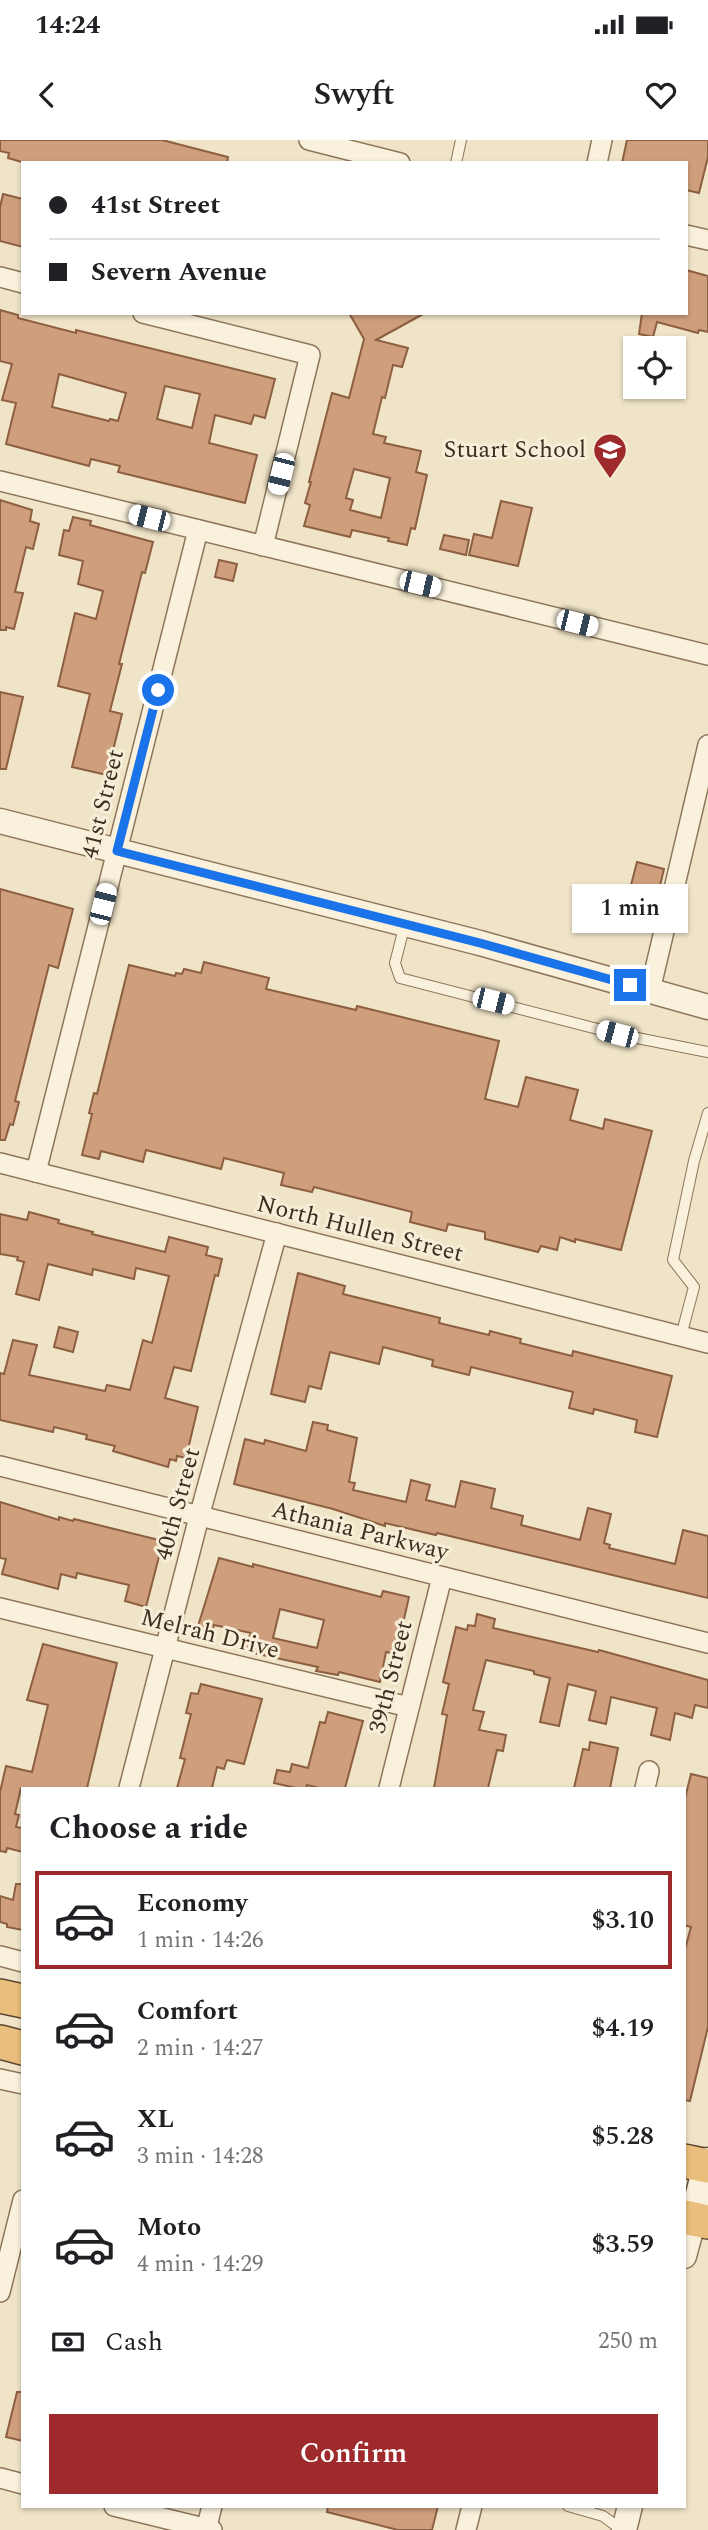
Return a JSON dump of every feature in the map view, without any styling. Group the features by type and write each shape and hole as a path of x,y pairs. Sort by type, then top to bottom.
{"highway":[{"path":"0,1996 21,2001"},
{"path":"0,2042 21,2047"}],"main road":[{"path":"696,2220 703,2165"}],"street":[{"path":"309,140 392,161"},
{"path":"597,161 602,140"},
{"path":"688,235 708,240"},
{"path":"0,277 21,282"},
{"path":"151,315 310,355 263,546"},
{"path":"0,481 708,655"},
{"name":"41st Street","path":"36,1172 198,530"},
{"path":"652,982 708,745"},
{"path":"0,821 480,943 652,982 708,990"},
{"path":"480,943 708,1007"},
{"name":"North Hullen Street","path":"0,1163 708,1343"},
{"name":"40th Street","path":"129,1787 199,1517 277,1233"},
{"name":"Athania Parkway","path":"0,1466 708,1643"},
{"name":"39th Street","path":"389,1787 442,1577"},
{"name":"Melrah Drive","path":"0,1608 409,1707"},
{"path":"0,1956 21,1961"},
{"path":"0,2079 21,2084"},
{"path":"0,2292 21,2208"},
{"path":"686,2250 696,2220"},
{"path":"0,2478 21,2483"},
{"path":"122,2508 208,2530 212,2508"},
{"path":"466,2530 472,2508"},
{"path":"623,2530 629,2508"}],"lane":[{"path":"456,161 461,140"},
{"path":"405,924 395,963 400,978 617,1034 708,1052"},
{"path":"681,1336 694,1287 673,1260 694,1161 708,1113"},
{"path":"575,2508 603,2516 623,2530"}],"building":[{"path":"0,140 162,140 228,157 227,161 21,162 8,158 9,153 0,151"},
{"path":"627,140 708,140 708,157 699,193 688,190 688,161 622,161"},
{"path":"3,194 21,198 21,246 0,241 0,207"},
{"path":"688,271 708,276 708,332 699,330 698,333 657,322 653,336 639,334 642,315 688,315"},
{"path":"0,310 18,315 18,318 76,333 76,330 275,379 265,418 254,415 251,424 215,415 209,443 257,455 245,503 118,472 120,466 91,459 89,466 6,444 16,403 2,400 12,364 0,361","holes":["59,374 126,393 118,421 52,407","165,386 200,394 192,428 157,419"]},
{"path":"350,315 421,315 376,340 408,348 402,367 393,365 373,434 386,437 384,443 421,451 416,472 427,475 415,529 411,528 407,545 352,530 350,537 304,526 310,505 305,503 309,482 332,393 349,398 364,339","holes":["354,469 390,478 381,518 350,510 353,500 346,498"]},
{"path":"0,500 32,510 30,521 39,524 33,549 26,547 15,592 23,593 14,629 6,627 6,630 0,630"},
{"path":"501,501 532,508 518,566 469,555 474,534 492,538"},
{"path":"73,517 91,521 90,525 153,542 145,573 142,572 119,664 122,664 110,711 122,714 107,775 72,767 90,694 58,686 75,613 96,619 103,591 78,584 83,561 59,555 64,530 69,531"},
{"path":"444,535 469,540 466,555 440,549"},
{"path":"219,560 237,564 233,581 215,577"},
{"path":"0,692 23,697 6,769 0,769"},
{"path":"637,862 664,869 651,923 623,916"},
{"path":"0,889 73,909 58,968 49,965 15,1101 19,1102 13,1125 10,1124 5,1140 0,1140"},
{"path":"204,962 269,978 266,989 356,1010 357,1006 499,1041 485,1099 518,1107 526,1077 578,1090 570,1120 603,1129 605,1119 652,1131 621,1250 560,1237 557,1250 541,1246 538,1252 485,1239 485,1232 448,1224 446,1231 410,1222 412,1212 314,1187 312,1192 281,1185 284,1173 224,1158 221,1169 146,1150 143,1162 101,1151 99,1159 82,1155 92,1114 89,1113 94,1093 97,1094 129,965 175,976 176,973 182,974 184,969 201,973"},
{"path":"29,1212 59,1220 58,1223 93,1232 92,1234 165,1252 169,1237 208,1247 206,1255 222,1259 218,1276 215,1275 191,1371 174,1367 165,1398 198,1407 186,1458 177,1456 176,1461 170,1459 168,1467 113,1451 115,1446 86,1439 87,1435 54,1427 53,1432 0,1420 0,1373 4,1374 13,1340 37,1345 29,1375 105,1391 107,1385 130,1390 143,1340 152,1343 169,1276 136,1268 134,1279 93,1269 92,1275 48,1264 39,1300 16,1294 24,1262 17,1260 18,1257 0,1254 0,1214 27,1220"},
{"path":"298,1273 345,1286 343,1294 440,1318 439,1323 489,1335 490,1331 521,1339 520,1343 572,1356 573,1351 672,1376 657,1437 635,1432 637,1420 594,1409 593,1414 569,1408 573,1392 471,1367 469,1375 432,1366 433,1360 383,1347 379,1364 330,1352 321,1389 309,1386 305,1402 271,1394"},
{"path":"59,1327 78,1332 73,1352 54,1347"},
{"path":"313,1422 328,1425 327,1430 357,1438 349,1482 355,1483 353,1490 406,1502 411,1480 430,1485 426,1500 455,1507 461,1481 495,1489 491,1508 523,1516 521,1525 580,1540 588,1508 611,1514 604,1543 610,1545 609,1548 675,1564 683,1530 708,1536 708,1598 437,1533 436,1535 385,1523 385,1526 333,1509 234,1484 245,1439 264,1444 265,1440 306,1451"},
{"path":"0,1502 59,1520 59,1517 73,1521 74,1519 163,1541 146,1607 125,1601 129,1585 77,1573 76,1578 61,1574 58,1589 2,1574 6,1559 0,1558"},
{"path":"219,1558 253,1567 253,1564 381,1597 383,1591 409,1597 396,1654 386,1652 380,1682 339,1672 338,1675 316,1671 318,1667 243,1651 251,1633 214,1625 213,1629 198,1626","holes":["280,1609 324,1620 317,1648 273,1638"]},
{"path":"477,1614 495,1619 493,1628 598,1652 599,1650 708,1680 708,1708 695,1705 692,1718 675,1713 670,1740 651,1735 657,1708 611,1697 606,1724 589,1720 596,1691 568,1684 559,1726 540,1722 550,1678 534,1674 534,1671 486,1660 473,1710 484,1712 479,1730 506,1735 503,1751 497,1750 488,1787 434,1787 447,1715 442,1714 449,1684 443,1682 456,1627 467,1630 468,1625 475,1626"},
{"path":"43,1644 117,1663 87,1787 21,1787 15,1814 19,1815 16,1827 21,1828 21,1852 7,1848 6,1852 0,1851 0,1792 6,1766 32,1772 48,1705 27,1700"},
{"path":"201,1684 262,1699 244,1764 227,1760 224,1769 217,1767 212,1787 177,1787 185,1759 180,1758 191,1714 186,1713 191,1693 198,1694"},
{"path":"328,1712 363,1721 345,1787 292,1787 274,1783 277,1770 290,1772 292,1764 308,1768 320,1722 325,1723"},
{"path":"590,1742 618,1748 610,1787 574,1787 583,1749 589,1750"},
{"path":"691,1774 708,1778 708,2027 690,2101 686,2100 686,1946 691,1927 686,1926 686,1794"},
{"path":"16,1884 21,1884 21,1930 7,1927 7,1924 0,1922 0,1896 13,1900"},
{"path":"17,2392 21,2392 21,2441 6,2437"},
{"path":"328,2508 438,2508 432,2530 398,2530 327,2512"}],"place":[{"name":"Stuart School","path":"610,480"}],"route":[{"path":"158,690 117,851 480,943 630,985"}]}
